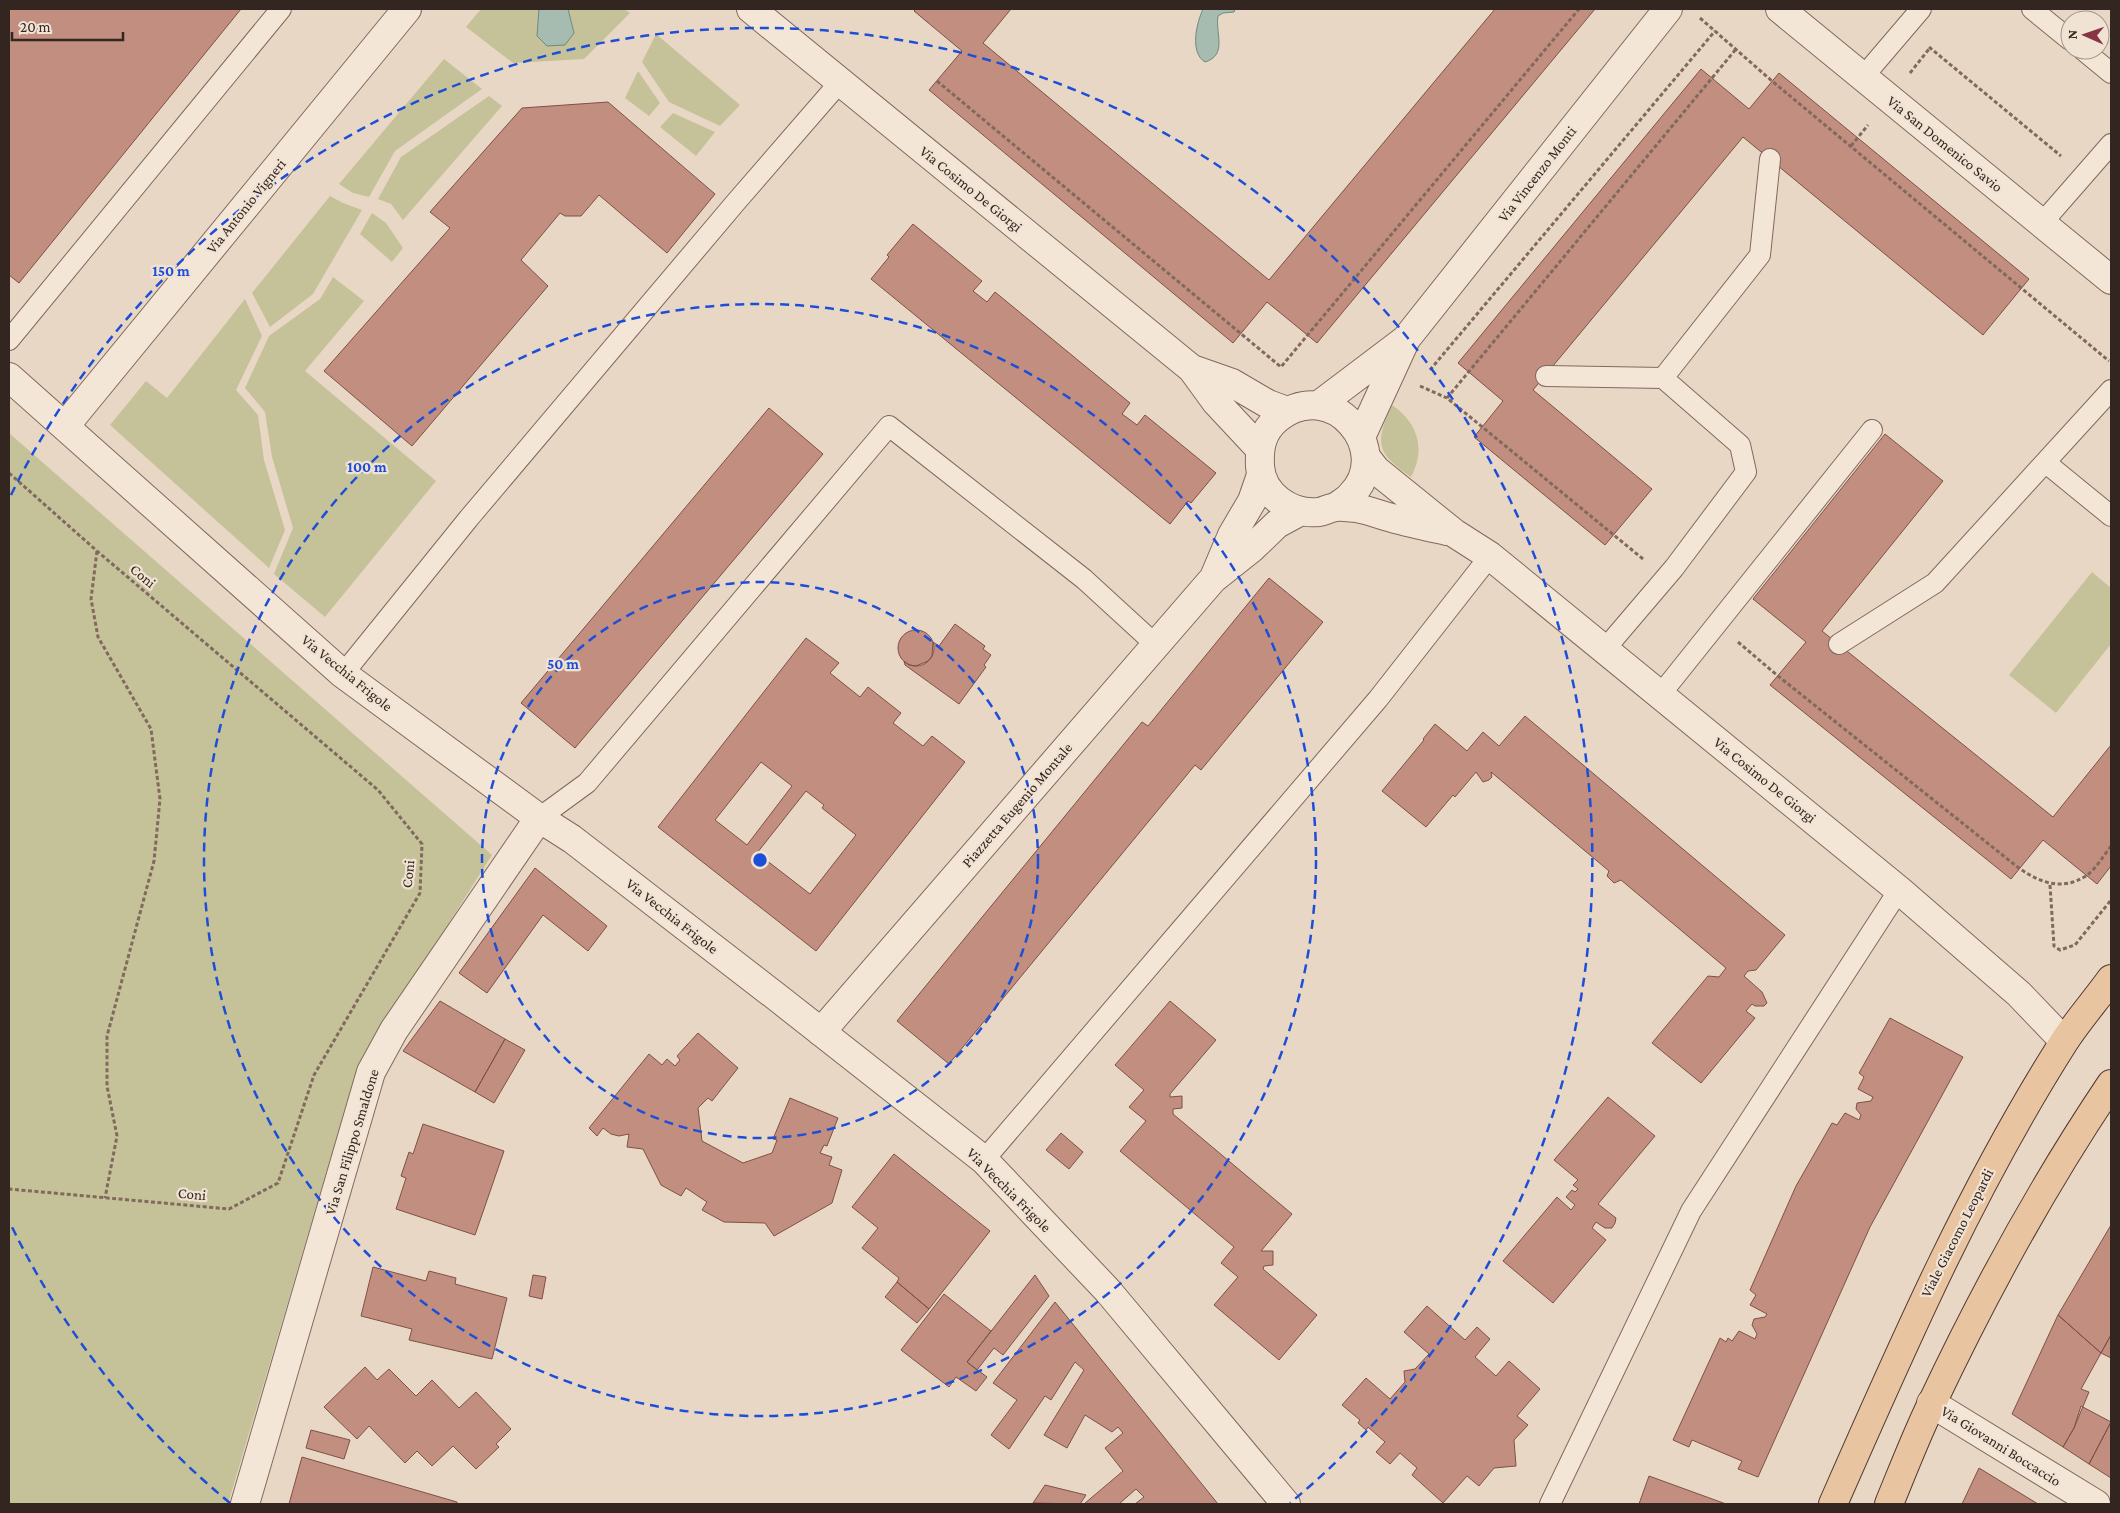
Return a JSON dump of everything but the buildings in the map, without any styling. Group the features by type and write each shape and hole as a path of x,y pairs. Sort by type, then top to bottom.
{"main road":[{"name":"Viale Giacomo Leopardi","path":"1833,1504 1919,1310 1990,1169 2064,1041 2111,979"},
{"path":"1889,1504 1932,1403 2000,1268 2083,1126 2111,1084"}],"street":[{"name":"Via Antonio Vigneri","path":"65,426 407,9"},
{"name":"Via Cosimo De Giorgi","path":"751,9 1192,369 1216,402 1259,448"},
{"name":"Via Vincenzo Monti","path":"1319,405 1406,339 1668,9"},
{"name":"Via San Domenico Savio","path":"1780,9 2111,280"},
{"name":"Via Vincenzo Monti","path":"1363,447 1406,339"},
{"name":"Via Cosimo De Giorgi","path":"1192,369 1232,383 1268,404 1287,411"},
{"name":"Via Vecchia Frigole","path":"9,378 343,674 539,818 572,839 984,1160 1108,1291 1286,1504"},
{"name":"Via Cosimo De Giorgi","path":"1454,533 1358,508 1336,507 1319,512 1301,511 1283,504 1269,492 1261,475 1259,448 1269,426 1287,411 1302,406 1319,405 1336,410 1351,422 1376,470 1454,533 1490,556 1899,890 2019,994 2064,1041"},
{"path":"1336,507 1352,495 1362,477 1363,447"},
{"name":"Piazzetta Eugenio Montale","path":"1213,579 1232,535 1252,501 1261,475"},
{"name":"Piazzetta Eugenio Montale","path":"822,1032 1213,579 1252,548 1277,524 1301,511"},
{"name":"Via San Filippo Smaldone","path":"244,1504 371,1072 394,1030 539,818"},
{"name":"Via Giovanni Boccaccio","path":"1932,1403 2096,1504"}],"lane":[{"path":"9,340 281,9"},
{"path":"1863,77 1920,9"},
{"path":"2032,9 2060,32"},
{"path":"2095,60 2111,73"},
{"path":"343,674 469,518 840,82"},
{"path":"2042,223 2111,144"},
{"path":"1663,378 1760,255 1770,159"},
{"path":"1546,376 1663,378 1740,445 1746,472 1674,568 1605,649"},
{"path":"1839,644 1935,583 2111,390"},
{"path":"539,818 587,783 889,426 1084,579 1156,645"},
{"path":"1660,695 1872,430"},
{"path":"2046,463 2111,516"},
{"path":"984,1160 1378,699 1490,556"},
{"path":"1550,1504 1691,1211 1899,890"}],"path":[{"path":"937,81 1281,366 1580,9"},
{"path":"1696,14 2111,363"},
{"path":"1906,26 2084,175"},
{"path":"1424,377 1714,31"},
{"path":"1447,398 1736,49"},
{"path":"1851,146 1858,138"},
{"path":"1418,384 1447,398 1614,534"},
{"name":"Coni","path":"9,473 97,551 378,790 422,844 420,893 314,1075 278,1183 230,1209 9,1189"},
{"path":"97,551 91,599 98,637 150,729 160,799 154,861 107,1036 107,1086 116,1136 104,1198"},
{"path":"1778,676 2020,869 2050,885 2069,882 2087,875 2111,846"},
{"path":"2050,885 2054,946 2060,950 2075,945 2111,900"}],"shaded area":[{"path":"481,9 539,9 537,36 547,46 565,44 574,33 568,9 624,9 630,13 584,59 513,63 466,27"},
{"path":"539,9 568,9 574,33 565,45 547,46 537,36"},
{"path":"1203,9 1235,9 1234,12 1223,13 1218,16 1218,49 1212,59 1205,62 1197,51 1196,44 1197,29"},
{"path":"656,34 740,105 720,126 669,102 642,62"},
{"path":"444,59 482,89 395,151 369,197 353,193 339,184"},
{"path":"638,71 660,103 649,116 625,98"},
{"path":"489,96 502,106 403,220 391,204 378,199 401,157"},
{"path":"673,113 715,132 696,156 660,127"},
{"path":"330,196 362,210 313,294 270,327 252,293"},
{"path":"372,213 386,223 403,248 392,262 360,234"},
{"path":"333,277 364,301 305,371 436,481 325,617 274,574 293,528 272,457 265,412 245,388 269,336 320,299"},
{"path":"245,299 262,336 236,390 258,415 264,460 285,530 269,568 110,425 146,381 167,398"},
{"path":"1392,405 1408,420 1417,437 1418,456 1416,467 1411,477 1391,461 1382,447 1383,429"},
{"path":"9,433 492,855 362,1060 351,1089 228,1504 9,1504"},
{"path":"2092,572 2111,588 2111,644 2056,713 2009,675"}]}
